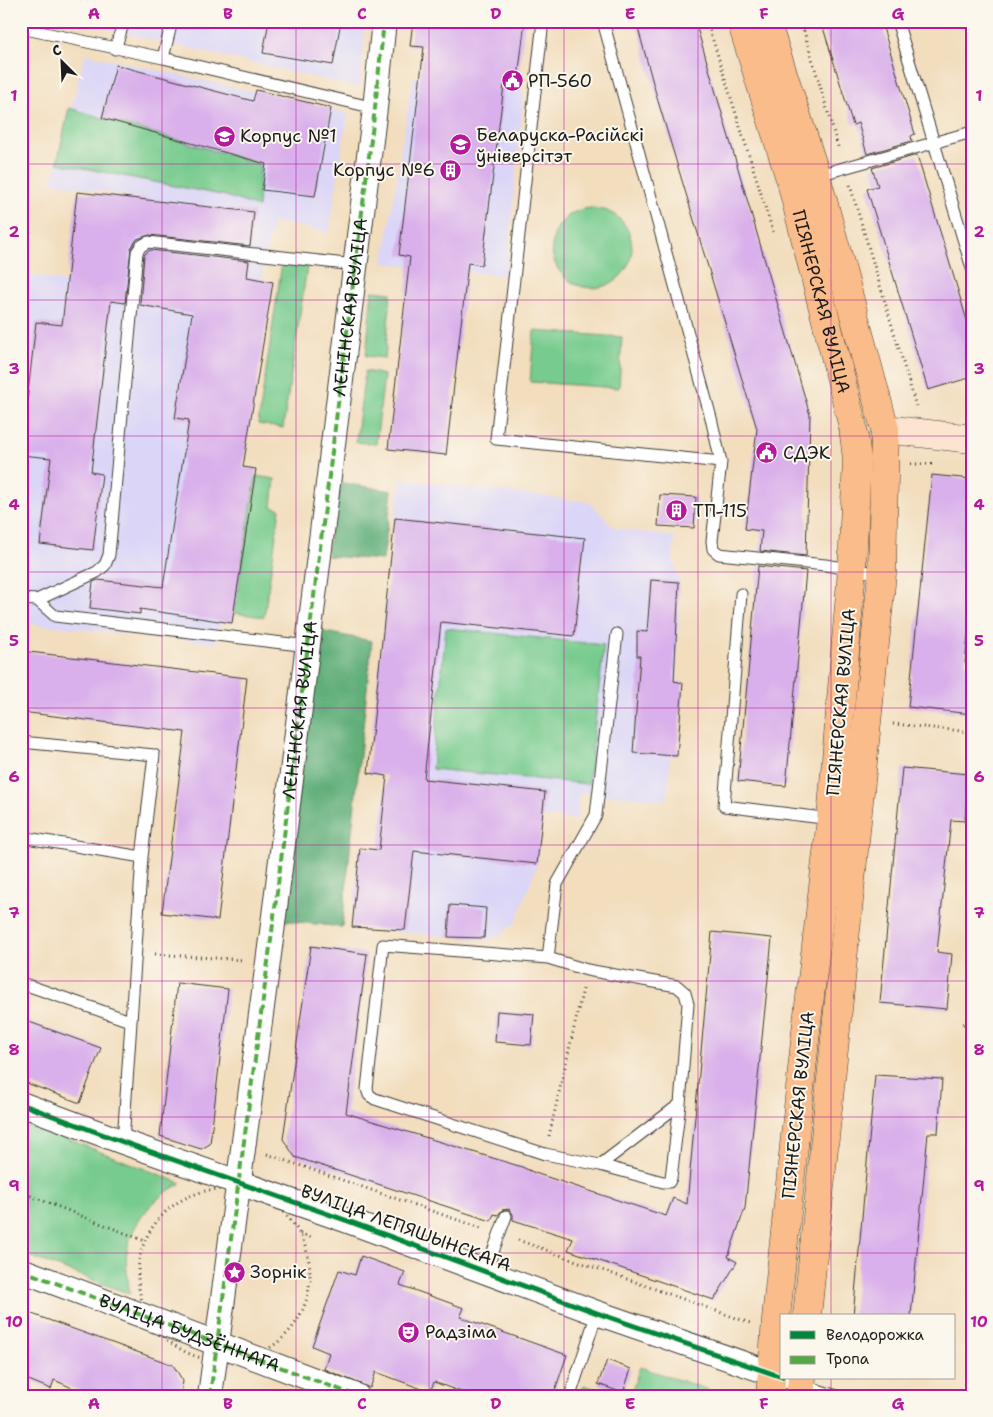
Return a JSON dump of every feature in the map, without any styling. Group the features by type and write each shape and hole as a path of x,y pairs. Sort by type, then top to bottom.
{"main road":[{"name":"ПІЯНЕРСКАЯ ВУЛІЦА","path":"741,21 804,179 885,429 882,574 807,1314"},
{"name":"ПІЯНЕРСКАЯ ВУЛІЦА","path":"766,21 804,179 853,427 857,459 852,569 831,819 806,1031 777,1308 780,1330"},
{"path":"853,427 972,438"}],"street":[{"name":"ЛЕНІНСКАЯ ВУЛІЦА","path":"210,1396 308,646 375,108 384,21"},
{"name":"ВУЛІЦА ЛЕПЯШЫНСКАГА","path":"21,1104 486,1271 787,1383"},
{"name":"ВУЛІЦА БУДЗЁННАГА","path":"21,1270 357,1396"}],"lane":[{"path":"115,49 124,21"},
{"path":"163,58 172,21"},
{"path":"543,21 496,439 721,462"},
{"path":"603,21 711,418 721,462 712,541 713,549 719,554 882,574"},
{"path":"896,21 972,268"},
{"path":"21,28 163,58 375,108"},
{"path":"804,179 972,132"},
{"path":"21,599 37,600 97,572 106,565 109,555 137,252 141,246 148,242 355,265"},
{"path":"741,594 724,806 831,819"},
{"path":"37,600 55,616 308,646"},
{"path":"548,958 558,884 596,815 617,634"},
{"path":"21,742 154,755 142,857 123,1142"},
{"path":"21,837 142,857"},
{"path":"383,945 548,958 587,970 677,986 685,992 688,1004 680,1104 669,1182 545,1154 369,1096 367,1089 383,945"},
{"path":"21,983 130,1022"},
{"path":"600,1166 680,1104"},
{"path":"486,1271 506,1216"},
{"path":"570,1396 597,1313"},
{"path":"787,1383 836,1396"}],"path":[{"path":"707,21 775,238"},
{"path":"801,21 916,408"},
{"path":"887,723 972,732"},
{"path":"135,952 200,958 268,961"},
{"path":"545,1154 587,970"},
{"path":"963,1024 972,1025"},
{"path":"21,1192 145,1241"}],"shaded area":[{"path":"72,21 365,21 360,88"},
{"path":"85,54 348,113 329,232 273,222 261,279 273,282 248,436 232,433 227,465 256,469 232,623 221,622 216,643 23,623 29,572 21,563 21,273 67,282 77,192 156,201 52,182"},
{"name":"Беларуска-Расійскі ўніверсітэт","path":"413,77 524,90 506,276 383,263"},
{"path":"401,479 589,502 615,528 675,537 673,556 679,582 677,681 683,683 677,756 670,756 667,800 579,792 577,820 542,816 537,864 516,923 498,936 485,940 352,927 360,848 379,849 387,776 368,773 395,518"}],"green space":[{"path":"69,108 260,164 258,207 226,196 57,163"},
{"path":"592,208 607,211 620,220 629,233 632,248 629,263 620,276 607,285 592,288 577,285 564,276 555,263 552,248 555,233 564,220 577,211"},
{"path":"282,263 307,267 283,428 258,424"},
{"path":"372,291 391,293 385,358 366,356"},
{"path":"534,331 622,337 619,388 530,382"},
{"path":"365,371 384,375 376,444 356,442"},
{"path":"256,476 275,479 272,507 280,509 264,617 234,613"},
{"path":"337,482 392,491 383,560 327,556"},
{"path":"446,628 604,645 588,784 432,769"},
{"path":"320,631 372,641 342,927 280,920"},
{"path":"21,1121 181,1183 162,1195 146,1211 134,1230 126,1256 130,1294 21,1253"},
{"path":"640,1367 709,1390 708,1396 630,1396"},
{"path":"584,1385 615,1396 580,1396"}],"building":[{"path":"269,21 341,21 333,65 263,53"},
{"path":"413,21 525,21 517,86 504,85 482,265 468,263 446,455 388,449 410,257 399,255 424,47 410,46"},
{"path":"636,21 695,21 810,415 806,556 760,551 762,531 745,529 757,429 658,101"},
{"path":"821,21 881,21 915,134 911,136 912,141 867,154 858,123 853,125"},
{"path":"116,65 253,101 256,90 331,108 315,196 262,190 266,164 102,118"},
{"path":"917,155 972,337 972,377 928,390 867,189 878,186 872,168"},
{"path":"77,192 254,212 250,246 149,235 137,239 131,248 125,303 111,301 91,472 102,474 93,550 40,544 51,458 21,455 36,322 62,325"},
{"path":"150,250 249,261 247,277 273,282 243,467 256,469 232,623 140,609 140,614 90,608 93,582 98,580 163,587 189,420 175,418 192,314 140,305 144,255"},
{"path":"932,475 972,479 972,601 965,663 972,664 972,714 908,707"},
{"name":"ТП-115","path":"660,495 696,497 694,528 658,526"},
{"path":"395,518 585,538 574,636 441,622 424,779 545,792 537,864 414,851 405,930 352,927 360,848 379,850 387,776 368,773"},
{"path":"758,566 806,571 786,786 738,781"},
{"path":"651,580 679,582 674,681 683,683 677,756 633,753 640,656 637,656 637,631 647,632"},
{"path":"21,651 247,678 218,920 162,913 185,732 21,712"},
{"path":"902,768 969,774 965,821 951,820 937,952 952,954 947,1009 880,1003"},
{"path":"450,905 486,908 484,938 448,937"},
{"path":"712,932 772,938 745,1208 728,1257 737,1262 714,1300 568,1250 573,1239 513,1220 513,1214 509,1209 502,1210 498,1215 494,1214 491,1221 295,1157 283,1139 311,946 367,954 346,1113 522,1167 666,1216 673,1198 687,1204"},
{"path":"177,983 228,989 210,1144 201,1149 160,1136"},
{"path":"497,1011 534,1014 531,1045 495,1042"},
{"path":"21,1019 101,1048 80,1103 21,1081"},
{"path":"875,1075 942,1079 938,1133 928,1133 911,1314 853,1314"},
{"name":"Радзіма","path":"361,1256 405,1272 400,1285 464,1308 460,1317 567,1355 553,1396 472,1396 434,1382 430,1392 376,1372 370,1388 324,1369 329,1353 312,1346 339,1270 355,1275"},
{"path":"21,1310 173,1365 183,1381 181,1396 91,1396 54,1380 51,1389 21,1377"},
{"path":"607,1360 631,1369 623,1393 598,1384"}],"marked path":[{"path":"210,1396 272,932 375,108 384,21"},
{"path":"21,223 28,208"},
{"path":"21,1270 357,1396"}],"cycle path":[{"path":"21,1104 348,1221 597,1313 780,1376"}],"place":[{"name":"РП-560","path":"512,81"},
{"name":"Корпус №1","path":"224,136"},
{"name":"Беларуска-Расійскі ўніверсітэт","path":"460,145"},
{"name":"Корпус №6","path":"451,170"},
{"name":"СДЭК","path":"767,453"},
{"name":"ТП-115","path":"677,511"},
{"name":"Зорнік","path":"234,1272"},
{"name":"Радзіма","path":"409,1332"}]}
